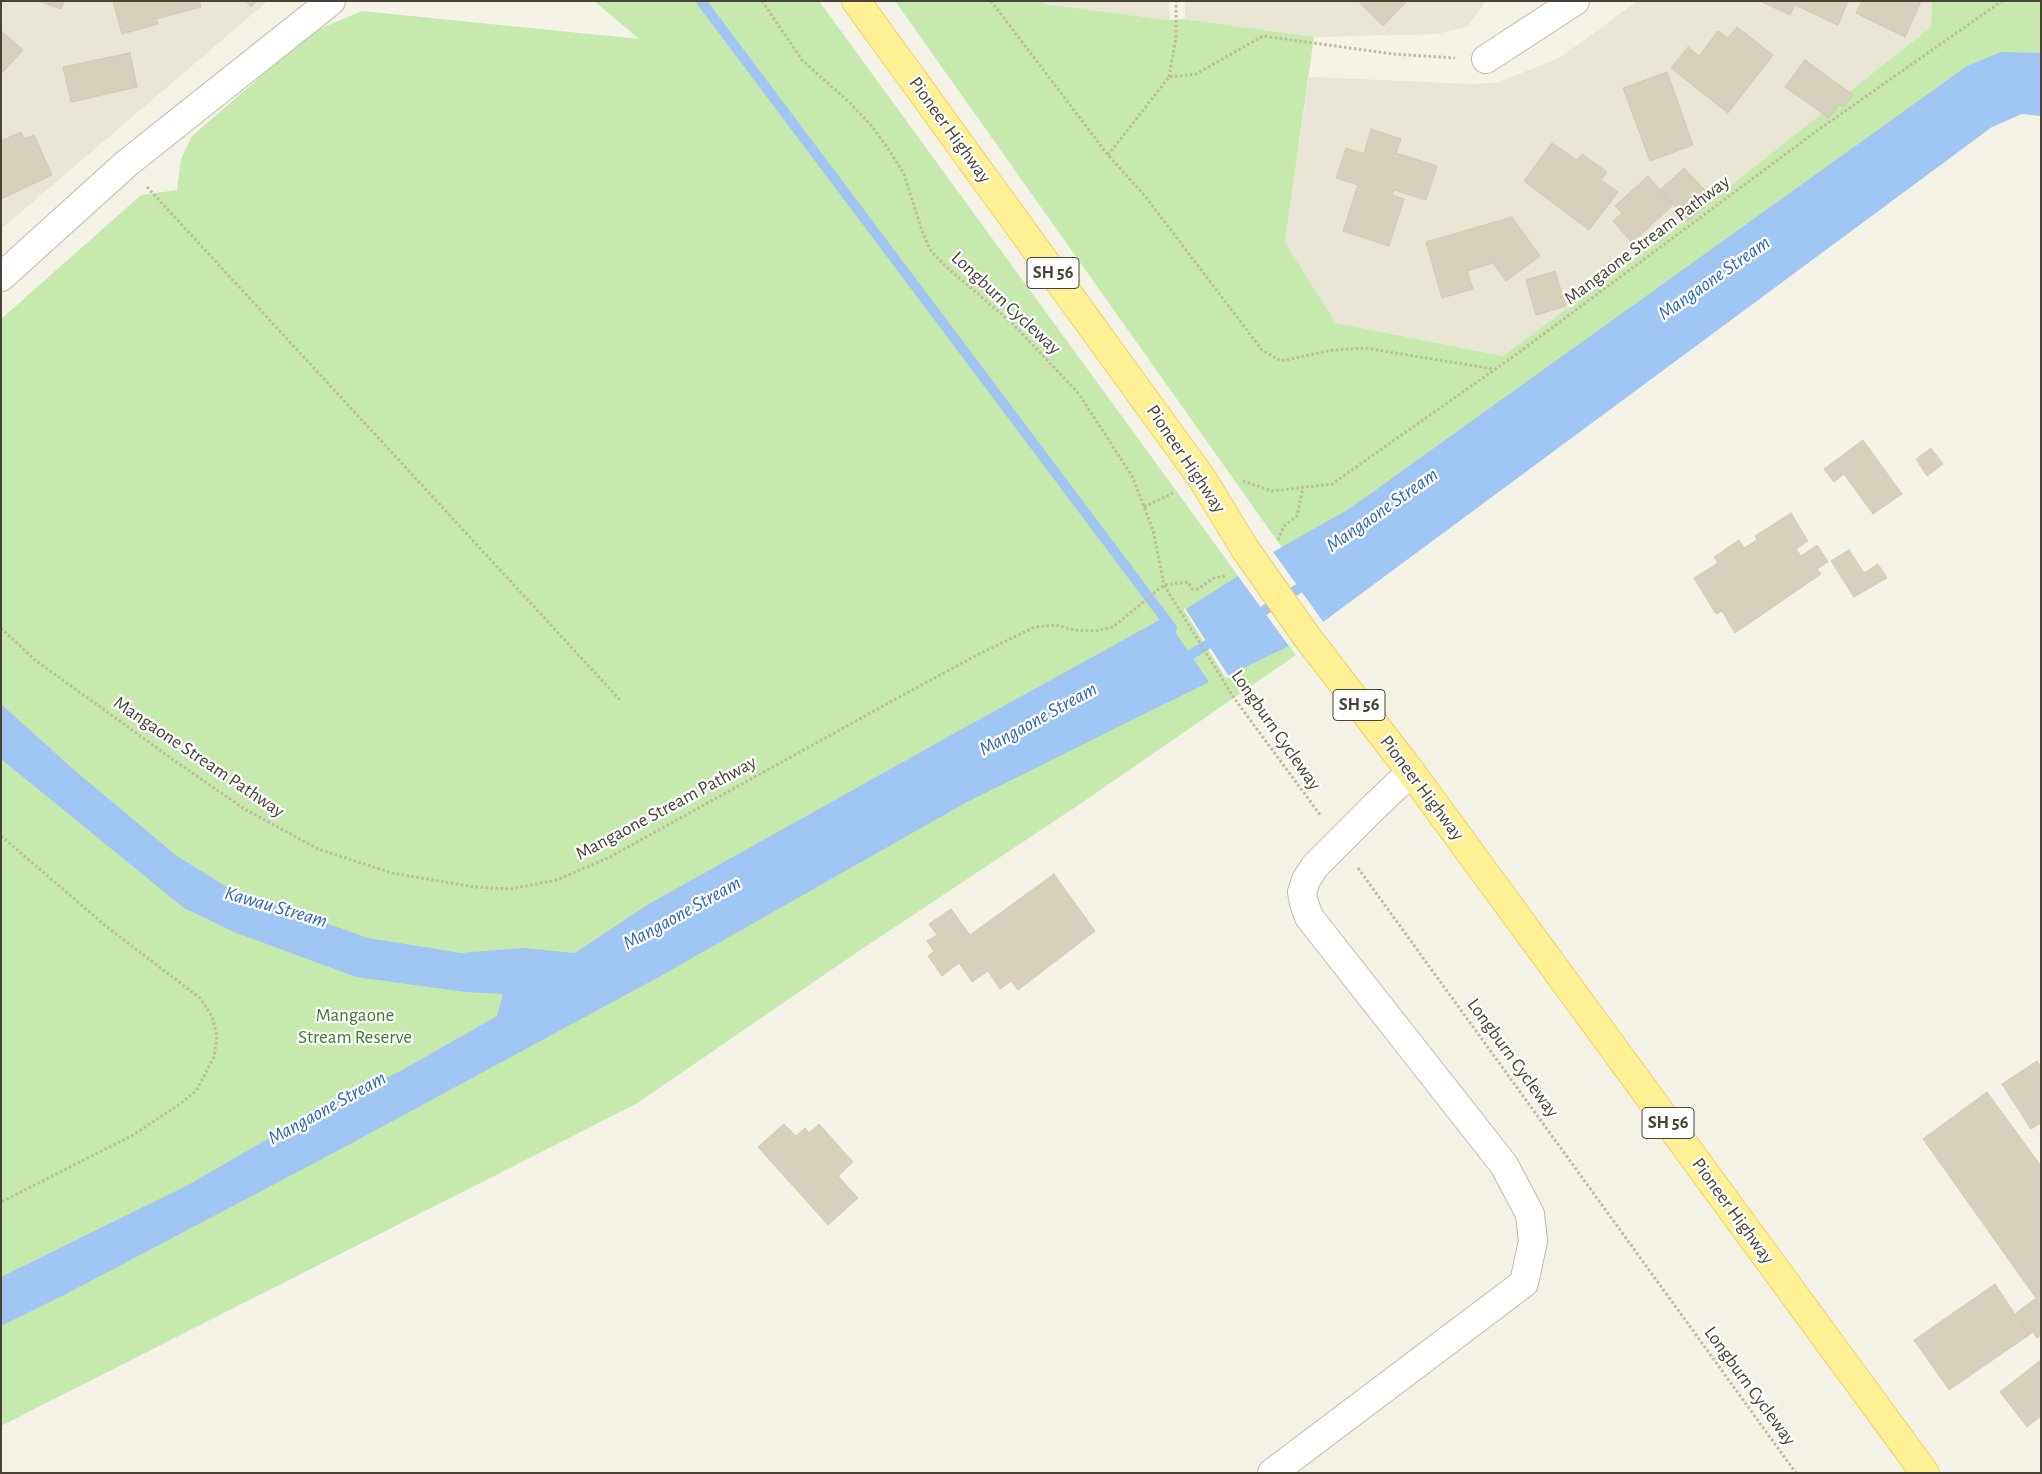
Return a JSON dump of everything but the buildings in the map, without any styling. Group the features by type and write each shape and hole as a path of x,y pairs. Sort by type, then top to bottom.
{"main road":[{"name":"Pioneer Highway","path":"856,1 1203,480 1244,549 1307,637 1411,772 1924,1473"}],"street":[{"path":"1,277 126,164 331,1"},
{"path":"1486,59 1575,1"},
{"path":"1272,1473 1524,1283 1533,1241 1530,1214 1504,1165 1309,916 1302,892 1306,880 1315,866 1411,772"}],"path":[{"name":"Longburn Cycleway","path":"762,1 802,60 849,102 871,125 889,150 904,174 923,234 932,251 943,264 1013,324 1079,394 1132,476 1153,530 1164,586 1234,698 1796,1473"},
{"path":"991,1 1108,155 1146,196 1262,350 1281,361 1333,350 1365,348 1494,369"},
{"path":"1108,155 1169,77 1176,38 1176,1"},
{"name":"Mangaone Stream Pathway","path":"1243,481 1272,491 1332,484 1494,369 1818,130 2002,1"},
{"path":"1169,77 1196,74 1264,36 1393,54 1486,59"},
{"path":"126,164 620,700"},
{"path":"1275,547 1284,526 1297,516 1303,486"},
{"path":"1144,507 1181,490"},
{"path":"1164,586 1188,582 1192,589 1198,589 1214,578 1232,574"},
{"name":"Mangaone Stream Pathway","path":"1,628 35,660 183,766 243,808 318,850 392,873 474,887 510,889 557,880 610,857 901,696 977,655 1035,627 1056,625 1074,630 1096,631 1113,627 1164,586"},
{"path":"1,836 107,927 200,998 212,1016 217,1036 214,1057 196,1091 180,1104 133,1135 1,1202"}],"shaded area":[{"path":"1,1 268,1 1,229"},
{"path":"1042,1 1169,1 1170,20 1044,4"},
{"path":"1185,1 1486,1 1467,27 1436,34 1314,37 1185,19"},
{"path":"1637,1 1932,1 1931,27 1701,209 1503,356 1336,323 1285,242 1309,77 1476,84 1499,82 1561,57"}],"green space":[{"name":"Mangaone Stream Reserve","path":"594,1 819,1 1296,655 1083,802 853,955 636,1104 1,1426 1,319 141,195 177,190 181,159 192,136 312,32 362,11 639,39"},
{"path":"895,1 1042,1 1044,4 1169,20 1185,19 1314,37 1285,242 1336,323 1503,356 1701,209 1931,27 1932,1 2041,1 2041,99 2007,94 1307,583"}],"water":[{"path":"2001,52 2041,53 2041,116 2022,114 1992,127 1323,622 1273,552 1349,509 1967,66"},
{"path":"1238,576 1289,646 1227,676 1186,609"},
{"name":"Kawau Stream","path":"1165,617 1209,682 965,803 657,978 339,1150 66,1294 1,1326 1,1277 188,1185 304,1118 402,1070 497,1016 503,994 465,992 356,977 234,932 184,908 1,759 1,704 73,769 177,856 230,889 368,938 461,953 523,948 575,953 647,905"}],"pier":[{"path":"1271,550 1323,622 1321,623 1271,553"},
{"path":"1236,573 1240,574 1291,644 1289,646"},
{"path":"1184,607 1230,678 1225,677 1184,610"}],"waterway":[{"path":"701,1 1172,628"},
{"name":"Mangaone Stream","path":"1252,618 1309,582"},
{"name":"Mangaone Stream","path":"1179,662 1218,638"}]}
